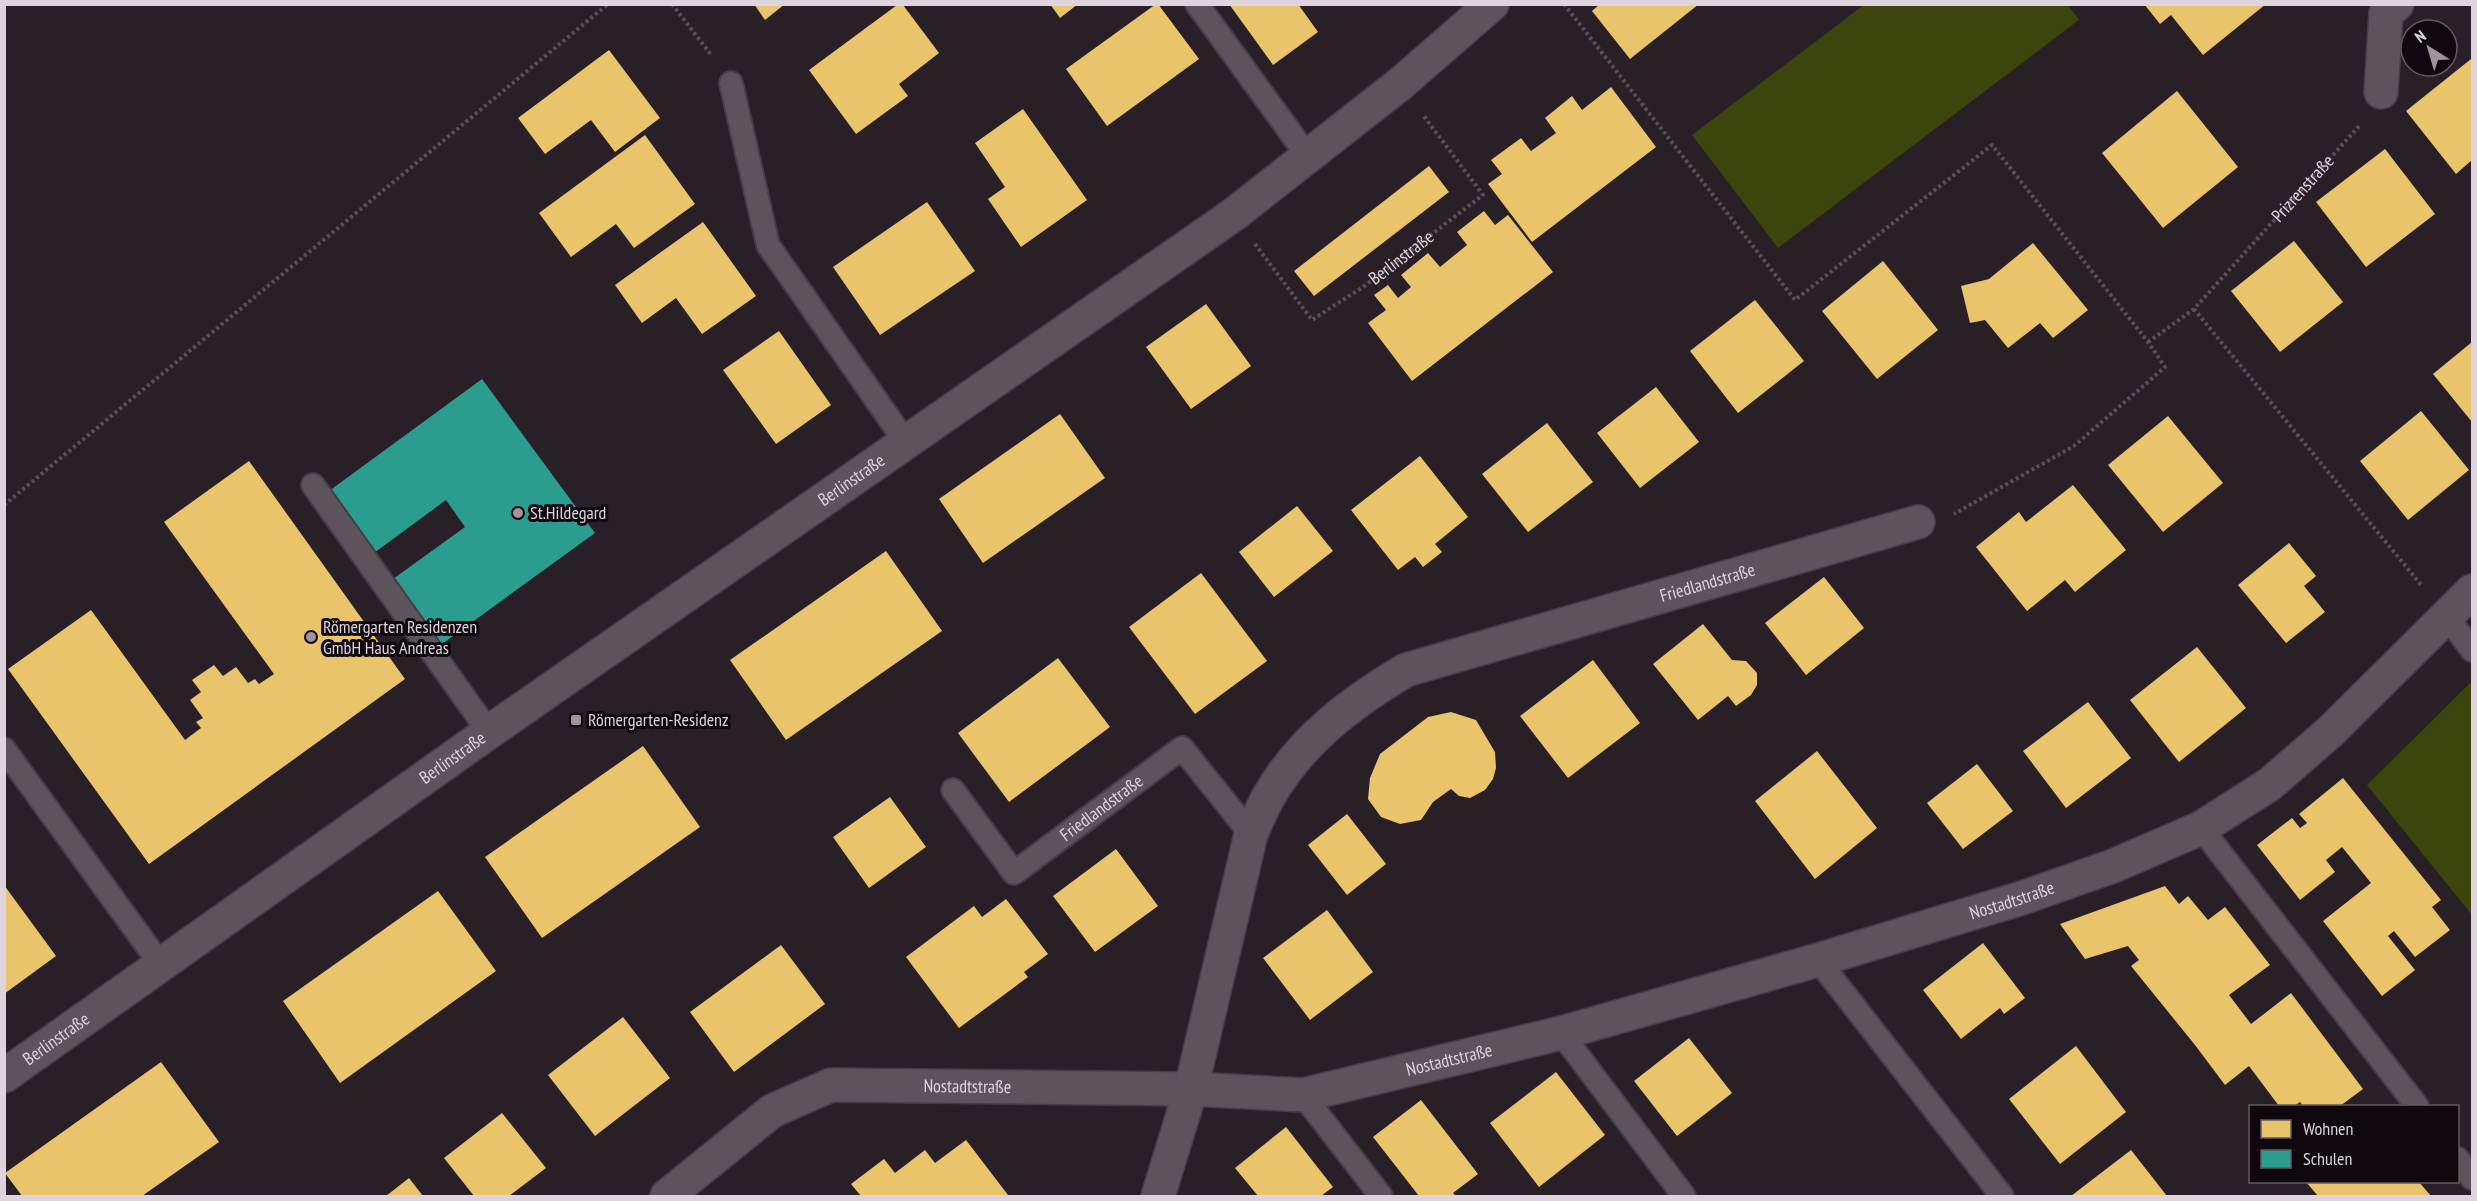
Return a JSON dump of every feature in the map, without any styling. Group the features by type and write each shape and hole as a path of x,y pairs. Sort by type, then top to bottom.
{"street":[{"name":"Berlinstraße","path":"4,1076 904,441 1233,215 1309,158 1400,84 1492,4"},
{"path":"2381,92 2386,13 2397,4"},
{"name":"Friedlandstraße","path":"1158,1197 1191,1089 1251,834 1269,796 1290,765 1324,728 1361,697 1406,670 1918,522"},
{"name":"Nostadtstraße","path":"667,1197 772,1111 831,1085 1191,1089 1303,1095 1561,1033 1818,960 2022,898 2114,866 2200,828 2270,784 2331,730 2472,591"}],"lane":[{"path":"1197,4 1309,158"},
{"name":"Berlinstraße","path":"731,82 768,245 904,441"},
{"path":"313,485 489,732"},
{"path":"2447,617 2472,650"},
{"name":"Friedlandstraße","path":"953,790 1014,873 1182,748 1251,834"},
{"path":"4,749 161,965"},
{"path":"2200,828 2415,1105"},
{"path":"1818,960 2002,1197"},
{"path":"1561,1033 1684,1197"},
{"path":"1303,1095 1380,1197"},
{"path":"2459,1162 2472,1178"}],"path":[{"path":"4,505 608,4"},
{"path":"672,4 731,82"},
{"path":"1564,4 1796,300 1992,145 2148,342 2165,367 2074,446 1949,516 1918,522"},
{"name":"Berlinstraße","path":"1233,215 1312,320 1363,287 1483,195 1400,84"},
{"name":"Prizrenstraße","path":"2148,342 2194,309 2362,123 2381,92"},
{"path":"2194,309 2447,617"}],"green space":[{"path":"1865,4 2068,5 2079,20 1778,248 1692,135"},
{"path":"2472,681 2472,915 2367,785"}],"building: Wohnen":[{"path":"754,4 785,4 765,20"},
{"path":"1050,4 1078,4 1060,18"},
{"path":"1156,4 1199,59 1107,126 1066,69"},
{"path":"1229,4 1298,4 1318,32 1273,65"},
{"path":"1600,4 1699,4 1630,59 1592,11"},
{"path":"2144,4 2266,4 2203,55 2171,15 2160,24"},
{"path":"897,5 903,5 939,53 899,84 908,96 856,134 809,70"},
{"path":"609,50 660,118 615,152 591,120 545,154 518,118"},
{"path":"2471,59 2472,160 2456,174 2406,111 2447,78 2459,78 2459,69"},
{"path":"1611,87 1656,147 1532,242 1488,184 1502,174 1491,160 1521,138 1531,151 1556,133 1545,118 1572,96 1582,110"},
{"path":"2177,91 2238,167 2163,228 2102,153"},
{"path":"1023,109 1087,200 1021,247 988,199 1005,187 975,143"},
{"path":"645,135 695,204 634,248 616,224 571,257 539,213"},
{"path":"2385,149 2435,214 2366,267 2316,202"},
{"path":"1429,166 1449,192 1314,296 1294,271"},
{"path":"927,202 975,271 880,335 833,267"},
{"path":"1484,211 1495,225 1508,215 1553,272 1412,381 1368,323 1386,310 1374,295 1388,285 1398,298 1411,287 1401,275 1428,253 1440,267 1467,245 1457,232"},
{"path":"703,222 756,296 702,334 676,298 642,323 615,285"},
{"path":"2294,241 2343,302 2280,352 2231,291"},
{"path":"2033,243 2088,310 2053,338 2040,323 2008,348 1985,320 1970,323 1961,286 1989,279"},
{"path":"1883,261 1938,330 1877,379 1822,311"},
{"path":"1755,300 1804,361 1738,413 1690,351"},
{"path":"1206,304 1251,366 1191,409 1146,347"},
{"path":"779,331 831,405 776,444 723,370"},
{"path":"2472,342 2472,422 2433,374"},
{"path":"1656,387 1699,442 1640,488 1597,433"},
{"path":"2421,411 2469,470 2408,520 2360,461"},
{"path":"1060,414 1105,478 983,563 939,499"},
{"path":"2168,416 2223,483 2163,532 2108,465"},
{"path":"1547,423 1593,482 1528,532 1482,474"},
{"path":"1420,456 1468,517 1435,544 1442,552 1423,567 1415,557 1398,570 1351,510"},
{"name":"Römergarten Residenzen GmbH Haus Andreas","path":"249,461 405,679 149,864 8,669 91,610 185,740 201,728 196,722 203,718 190,700 201,692 192,680 214,665 223,676 236,667 248,683 255,679 259,684 274,674 164,522"},
{"path":"2073,485 2126,550 2075,592 2065,580 2027,611 1976,547 2019,512 2026,522"},
{"path":"1297,506 1333,551 1274,597 1239,552"},
{"path":"2289,543 2316,576 2304,586 2325,612 2286,643 2238,585"},
{"path":"886,551 942,631 786,740 730,660"},
{"path":"1201,573 1267,661 1195,714 1129,627"},
{"path":"1824,577 1864,628 1806,675 1765,623"},
{"path":"1703,624 1732,660 1746,661 1757,673 1757,685 1751,695 1736,706 1728,696 1698,720 1653,664"},
{"path":"2197,647 2246,708 2179,762 2130,700"},
{"path":"1058,658 1110,727 1009,802 958,733"},
{"path":"1593,660 1640,723 1568,778 1520,716"},
{"path":"2088,702 2131,758 2066,808 2023,751"},
{"path":"1451,712 1476,720 1495,752 1496,768 1493,779 1485,790 1470,798 1459,796 1451,789 1433,802 1421,820 1400,824 1381,817 1368,799 1370,778 1380,754 1428,717"},
{"path":"643,746 700,827 542,938 485,857"},
{"path":"1817,751 1877,828 1815,879 1755,801"},
{"path":"1977,764 2013,811 1963,849 1927,803"},
{"path":"2343,778 2441,900 2432,907 2450,930 2415,957 2394,931 2388,936 2415,970 2382,996 2323,921 2371,883 2342,847 2326,860 2335,872 2300,900 2257,845 2292,818 2300,828 2307,823 2299,814"},
{"path":"890,797 926,847 869,888 833,837"},
{"path":"1347,814 1386,864 1347,895 1308,845"},
{"path":"1116,849 1158,906 1095,952 1053,896"},
{"path":"4,885 56,956 4,994"},
{"path":"2165,886 2179,904 2188,896 2208,920 2225,907 2270,965 2229,995 2251,1024 2291,993 2363,1089 2341,1105 2302,1105 2300,1102 2296,1105 2278,1105 2249,1066 2225,1085 2131,966 2139,960 2128,946 2085,959 2060,924"},
{"path":"438,891 496,971 340,1083 283,1001"},
{"path":"1006,899 1048,954 1024,972 1028,977 959,1028 906,957 974,906 982,917"},
{"path":"1327,910 1373,972 1310,1020 1263,958"},
{"path":"1983,943 2025,998 2004,1014 2000,1008 1961,1039 1923,990"},
{"path":"781,945 825,1004 734,1072 690,1012"},
{"path":"623,1017 670,1078 595,1136 548,1075"},
{"path":"1689,1038 1732,1093 1677,1136 1634,1081"},
{"path":"2076,1046 2126,1112 2060,1164 2009,1099"},
{"path":"161,1062 219,1142 142,1196 22,1196 5,1173"},
{"path":"1556,1072 1605,1135 1539,1187 1490,1123"},
{"path":"1421,1100 1478,1174 1453,1193 1456,1196 1419,1196 1373,1137"},
{"path":"502,1113 546,1168 509,1196 474,1196 444,1158"},
{"path":"1286,1127 1333,1187 1321,1196 1258,1196 1235,1168"},
{"path":"966,1140 1008,1195 861,1196 851,1184 884,1159 895,1173 925,1150 935,1163"},
{"path":"2131,1150 2167,1196 2071,1196"},
{"path":"409,1178 423,1196 386,1196"},
{"path":"2307,1183 2420,1183 2431,1196 2318,1196"}],"building: Schulen":[{"name":"St.Hildegard","path":"482,379 595,533 442,644 393,579 465,527 446,500 374,553 329,491"}],"place":[{"name":"St.Hildegard","path":"518,513"},
{"name":"Römergarten Residenzen GmbH Haus Andreas","path":"311,637"},
{"name":"Römergarten-Residenz","path":"576,720"}]}
